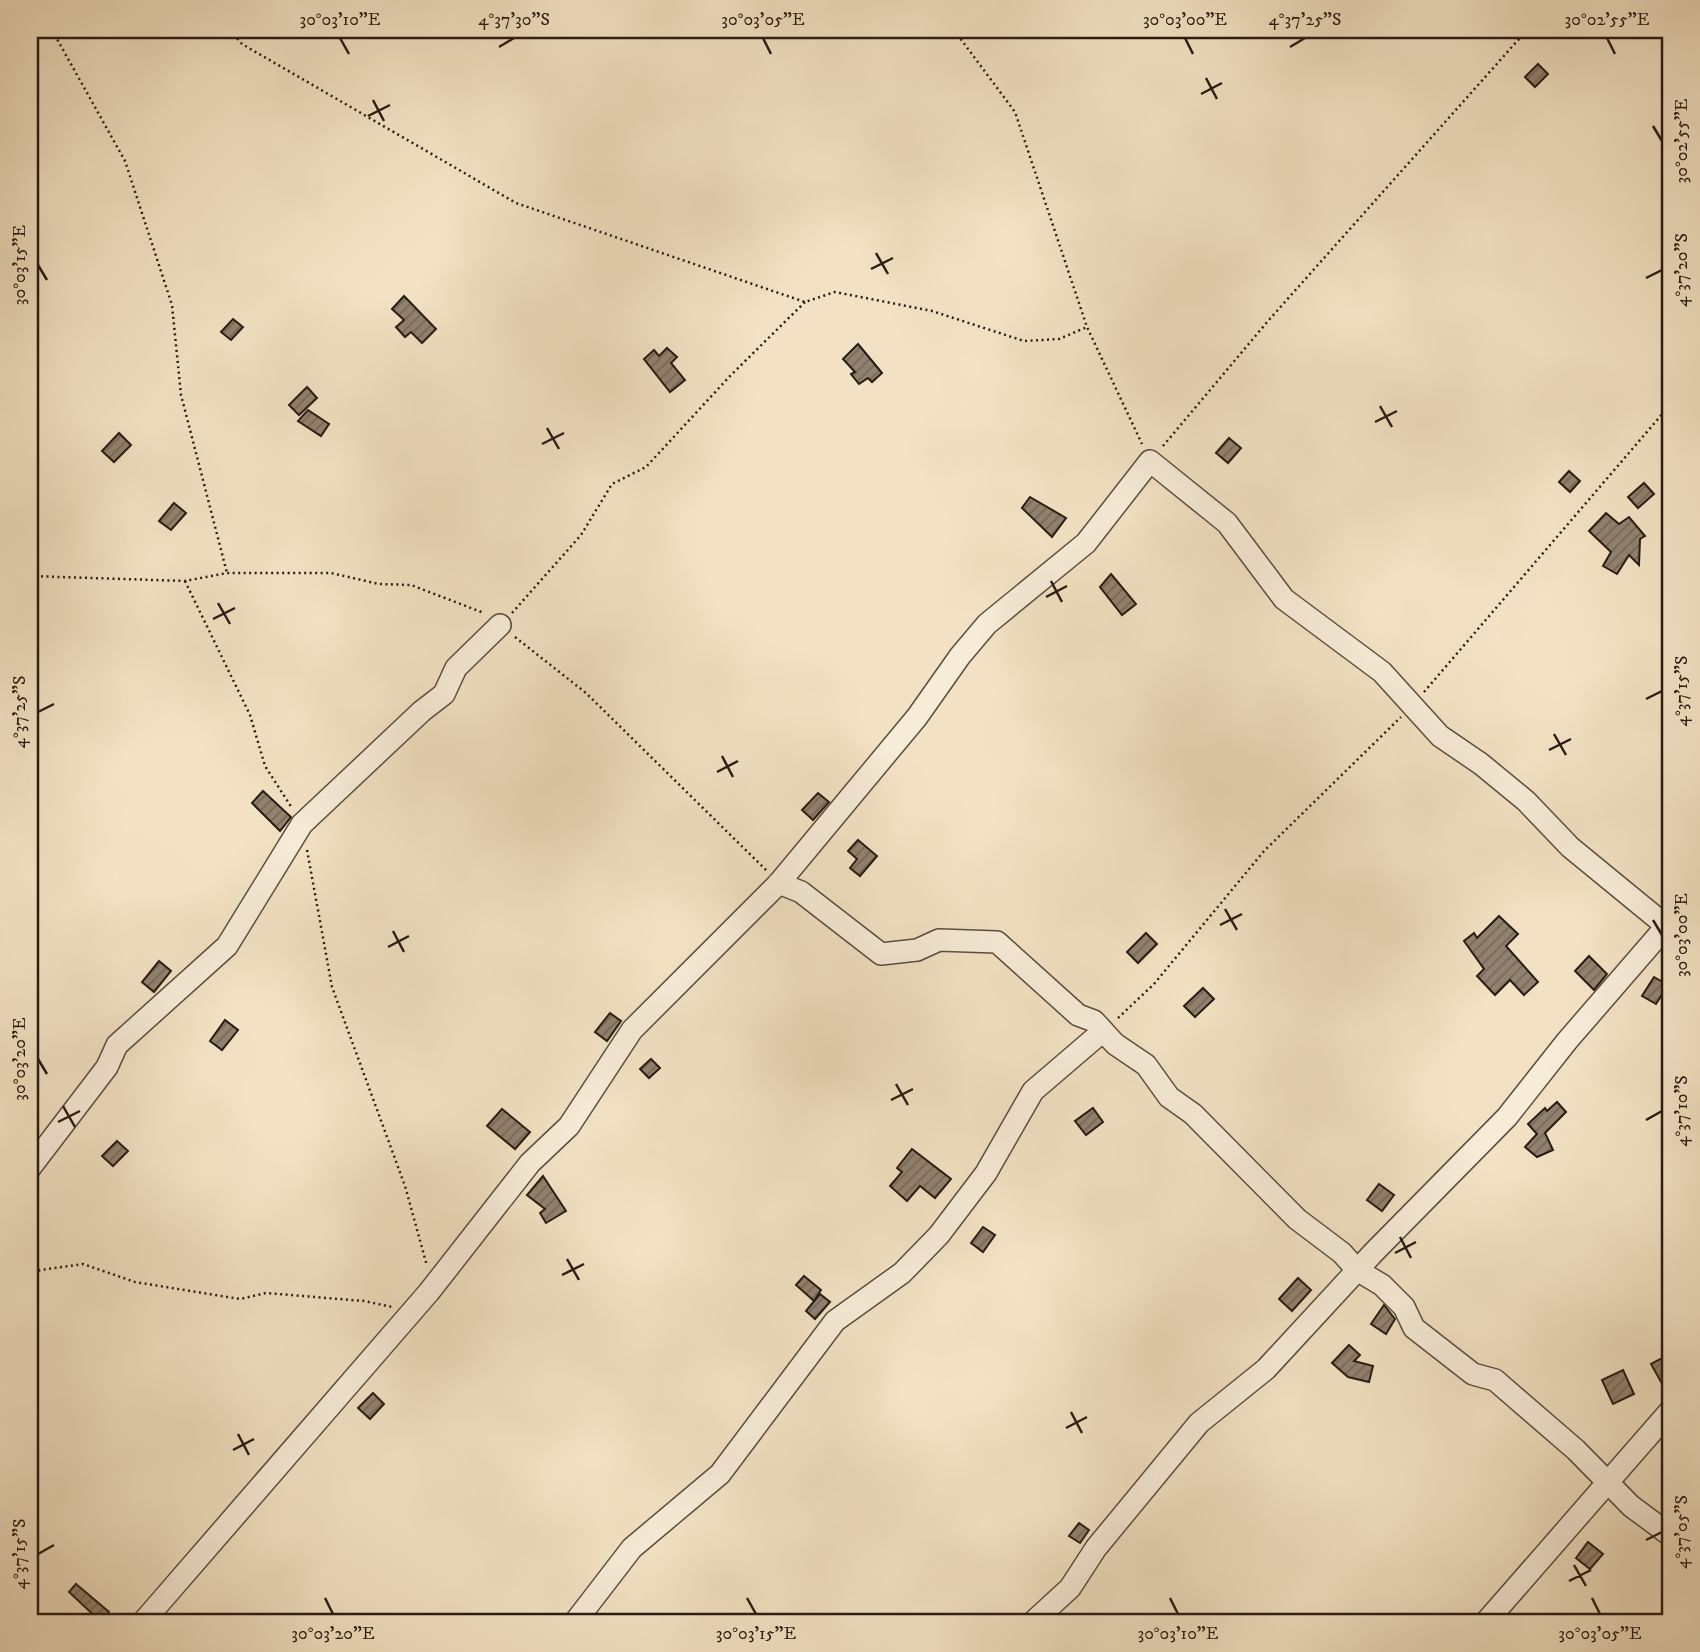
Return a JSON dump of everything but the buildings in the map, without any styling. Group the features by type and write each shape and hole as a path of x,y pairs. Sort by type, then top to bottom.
{"street":[{"path":"143,1622 429,1292 530,1163 575,1117 632,1030 779,883 917,717 960,656 988,624 1086,543 1150,461 1227,523 1284,600 1382,672 1440,736 1481,764 1526,801 1570,847 1669,926 1567,1041 1507,1117 1357,1270 1266,1369 1199,1423 1096,1548 1070,1588 1033,1622"},
{"path":"30,1168 107,1067 117,1045 227,946 302,824 422,711 444,694 456,668 500,625"},
{"path":"779,883 800,892 881,954 917,950 939,940 997,942 1078,1015 1094,1021 1115,1044 1146,1065 1169,1097 1193,1114 1278,1202 1342,1253 1357,1270 1382,1285 1397,1300 1414,1328 1473,1374 1495,1380 1576,1450 1631,1506 1670,1535"},
{"path":"575,1622 632,1548 720,1474 835,1321 902,1273 939,1235 986,1173 1033,1091 1103,1031"},
{"path":"1486,1622 1670,1411"}],"path":[{"path":"52,30 125,161 172,305 181,395 226,573"},
{"path":"230,30 242,44 516,203 805,303"},
{"path":"954,30 1015,112 1087,327 1150,461 1268,321 1527,30"},
{"path":"500,625 581,535 611,484 646,467 730,376 805,303 835,292 932,310 1024,341 1059,339 1087,327"},
{"path":"1103,1031 1154,984 1264,851 1413,705 1670,405"},
{"path":"30,576 185,581 226,573 331,573 379,584 411,585 481,611 586,694 779,883"},
{"path":"185,581 250,715 265,766 302,824 332,986 405,1186 426,1259 429,1292"},
{"path":"30,1278 40,1270 83,1264 135,1282 240,1299 266,1293 364,1301 413,1310"}]}
